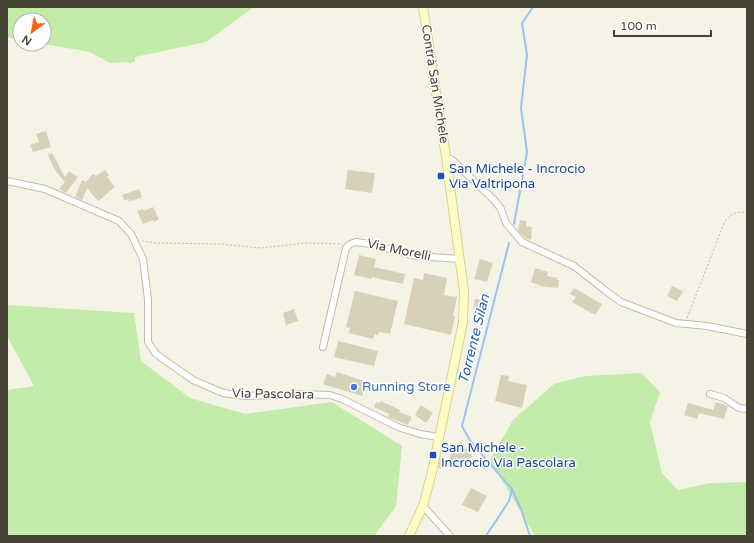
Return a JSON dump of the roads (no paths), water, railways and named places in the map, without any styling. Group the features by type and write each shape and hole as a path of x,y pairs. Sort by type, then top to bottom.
{"main road":[{"name":"Contrà San Michele","path":"410,536 423,506 432,472 463,322 464,291 446,157 423,7"}],"street":[{"path":"446,157 452,160 494,200 501,209 506,223 522,242 574,266 620,302 676,323 707,326 747,334"},
{"name":"Via Pascolara","path":"7,181 45,189 107,214 119,221 131,234 143,259 148,299 148,342 156,354 193,380 223,393 245,396 298,394 330,395 342,399 398,427 439,438"},
{"name":"Via Morelli","path":"323,347 346,248 350,244 356,242 370,244 416,256 460,259"},
{"path":"710,394 724,398 739,408 747,409"},
{"path":"423,506 450,536"}],"waterway":[{"name":"Torrente Silan","path":"514,224 527,152 521,108 527,55 522,23 533,7"},
{"name":"Torrente Silan","path":"486,536 509,501 512,489 471,442 462,426 509,243"},
{"path":"512,489 521,509 530,536"}],"place":[{"name":"San Michele - Incrocio Via Valtripona","path":"441,176"},
{"name":"Running Store","path":"354,387"},
{"name":"San Michele - Incrocio Via Pascolara","path":"433,455"}]}
